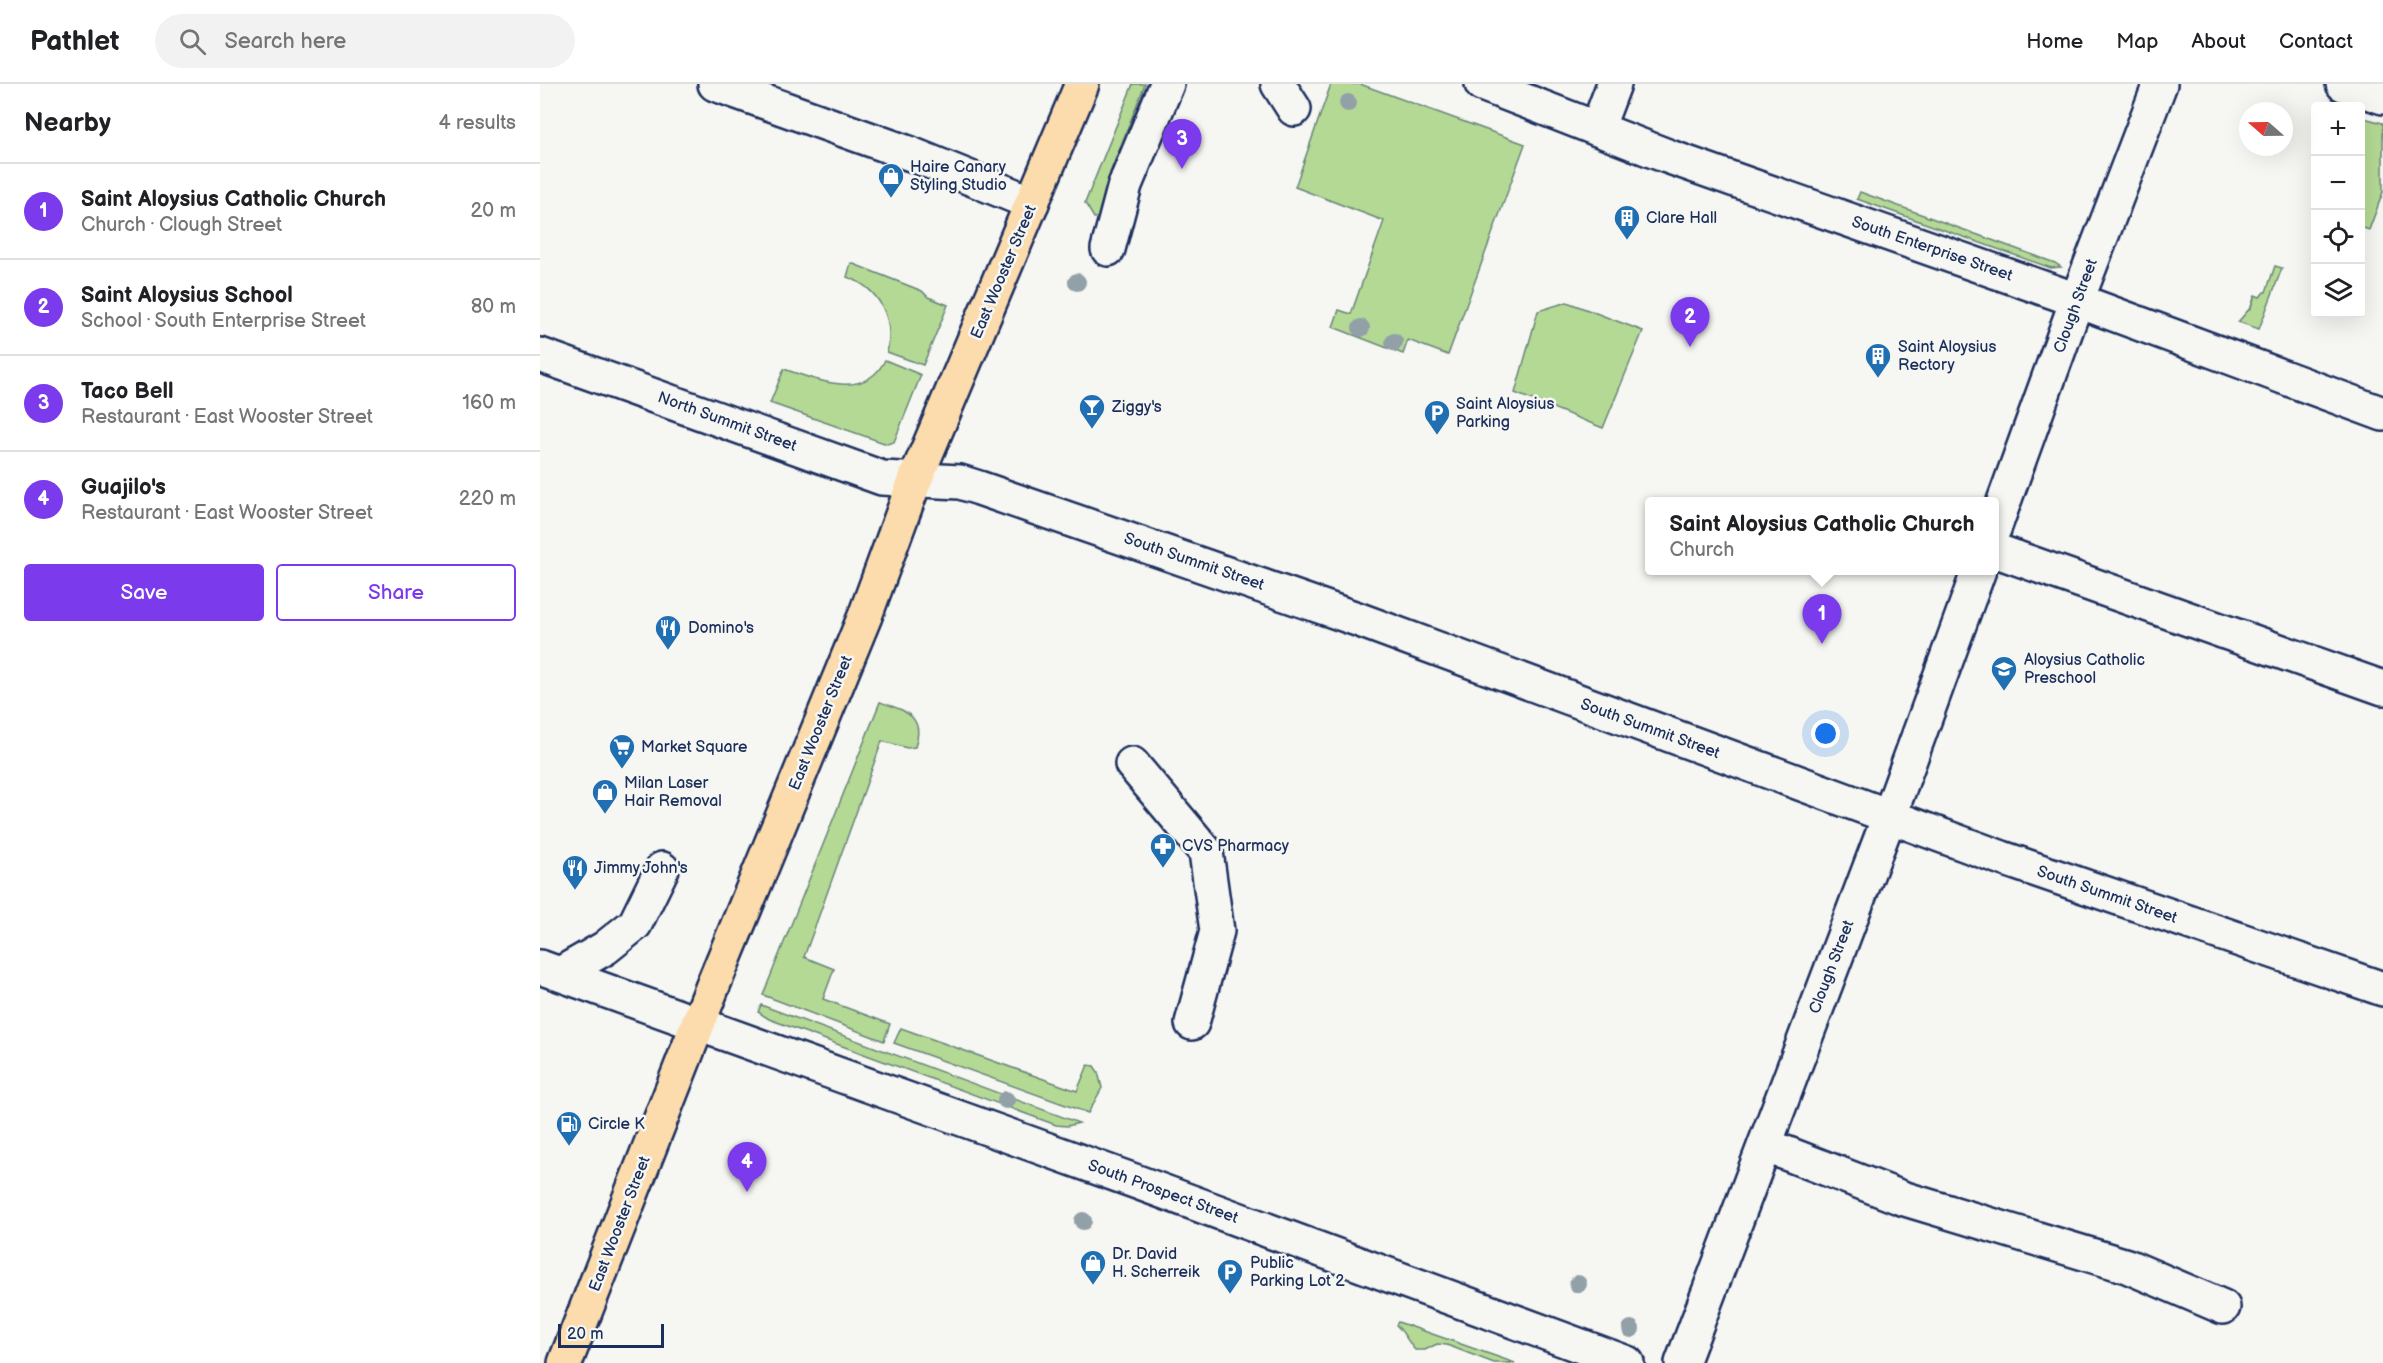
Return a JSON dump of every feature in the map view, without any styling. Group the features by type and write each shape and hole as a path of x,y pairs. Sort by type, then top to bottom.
{"main road":[{"name":"East Wooster Street","path":"565,1363 699,1022 861,627 915,480 1082,84"}],"street":[{"path":"715,84 902,151 1032,203"},
{"path":"1108,249 1125,185 1167,84"},
{"name":"South Enterprise Street","path":"1482,84 1667,156 2077,300 2383,414"},
{"path":"1596,129 1614,84"},
{"name":"Clough Street","path":"1999,518 2077,300 2160,84"},
{"path":"2343,84 2383,97"},
{"name":"North Summit Street","path":"540,355 882,478 915,480"},
{"name":"South Summit Street","path":"915,480 960,482 1357,619 1889,817 2222,935 2383,989"},
{"path":"1999,551 2383,688"},
{"name":"Clough Street","path":"1682,1363 1889,817 1977,575"},
{"path":"1132,764 1206,852 1217,931 1192,1023"},
{"path":"550,971 605,948 635,924 662,869"},
{"name":"South Prospect Street","path":"550,971 699,1022 1185,1201 1318,1247 1627,1363"},
{"path":"1765,1145 1902,1198 2127,1266 2223,1307"}],"green space":[{"path":"1133,84 1145,84 1110,173 1108,209 1104,217 1094,218 1085,203"},
{"path":"1331,84 1360,84 1525,144 1448,355 1408,340 1403,354 1333,327 1339,310 1351,314 1384,221 1295,187"},
{"path":"2365,118 2383,123 2383,192 2369,230 2365,228"},
{"path":"1860,192 2061,267 2051,268 1857,199"},
{"path":"851,263 922,291 928,297 948,305 923,365 887,352 889,328 882,306 868,289 847,277"},
{"path":"2275,266 2282,268 2259,329 2238,322 2251,307 2255,295 2260,297 2266,292"},
{"path":"1567,302 1643,331 1603,428 1515,393 1538,311"},
{"path":"885,360 921,375 894,442 887,444 770,403 784,369 825,382 853,384 876,373"},
{"path":"880,702 905,712 915,721 918,736 915,747 907,748 882,741 804,957 834,969 823,999 890,1024 884,1041 763,995"},
{"path":"761,1005 1079,1123 1067,1126 1056,1125 769,1019 758,1012"},
{"path":"901,1028 1077,1091 1088,1065 1094,1066 1102,1088 1088,1113 894,1043"},
{"path":"1398,1322 1515,1363 1494,1363 1447,1345 1437,1344 1425,1350 1415,1350 1396,1325"}],"place":[{"name":"Taco Bell","path":"1182,169"},
{"name":"Haire Canary Styling Studio","path":"891,199"},
{"name":"Clare Hall","path":"1627,241"},
{"name":"Saint Aloysius School","path":"1690,347"},
{"name":"Saint Aloysius Rectory","path":"1878,379"},
{"name":"Ziggy's","path":"1092,430"},
{"name":"Saint Aloysius Parking","path":"1437,436"},
{"name":"Saint Aloysius Catholic Church","path":"1822,644"},
{"name":"Domino's","path":"668,651"},
{"name":"Aloysius Catholic Preschool","path":"2004,692"},
{"name":"Market Square","path":"622,770"},
{"name":"Milan Laser Hair Removal","path":"605,815"},
{"name":"CVS Pharmacy","path":"1163,869"},
{"name":"Jimmy John's","path":"575,891"},
{"name":"Circle K","path":"569,1147"},
{"name":"Guajilo's","path":"747,1192"},
{"name":"Dr. David H. Scherreik","path":"1093,1286"},
{"name":"Public Parking Lot 2","path":"1230,1295"}]}
